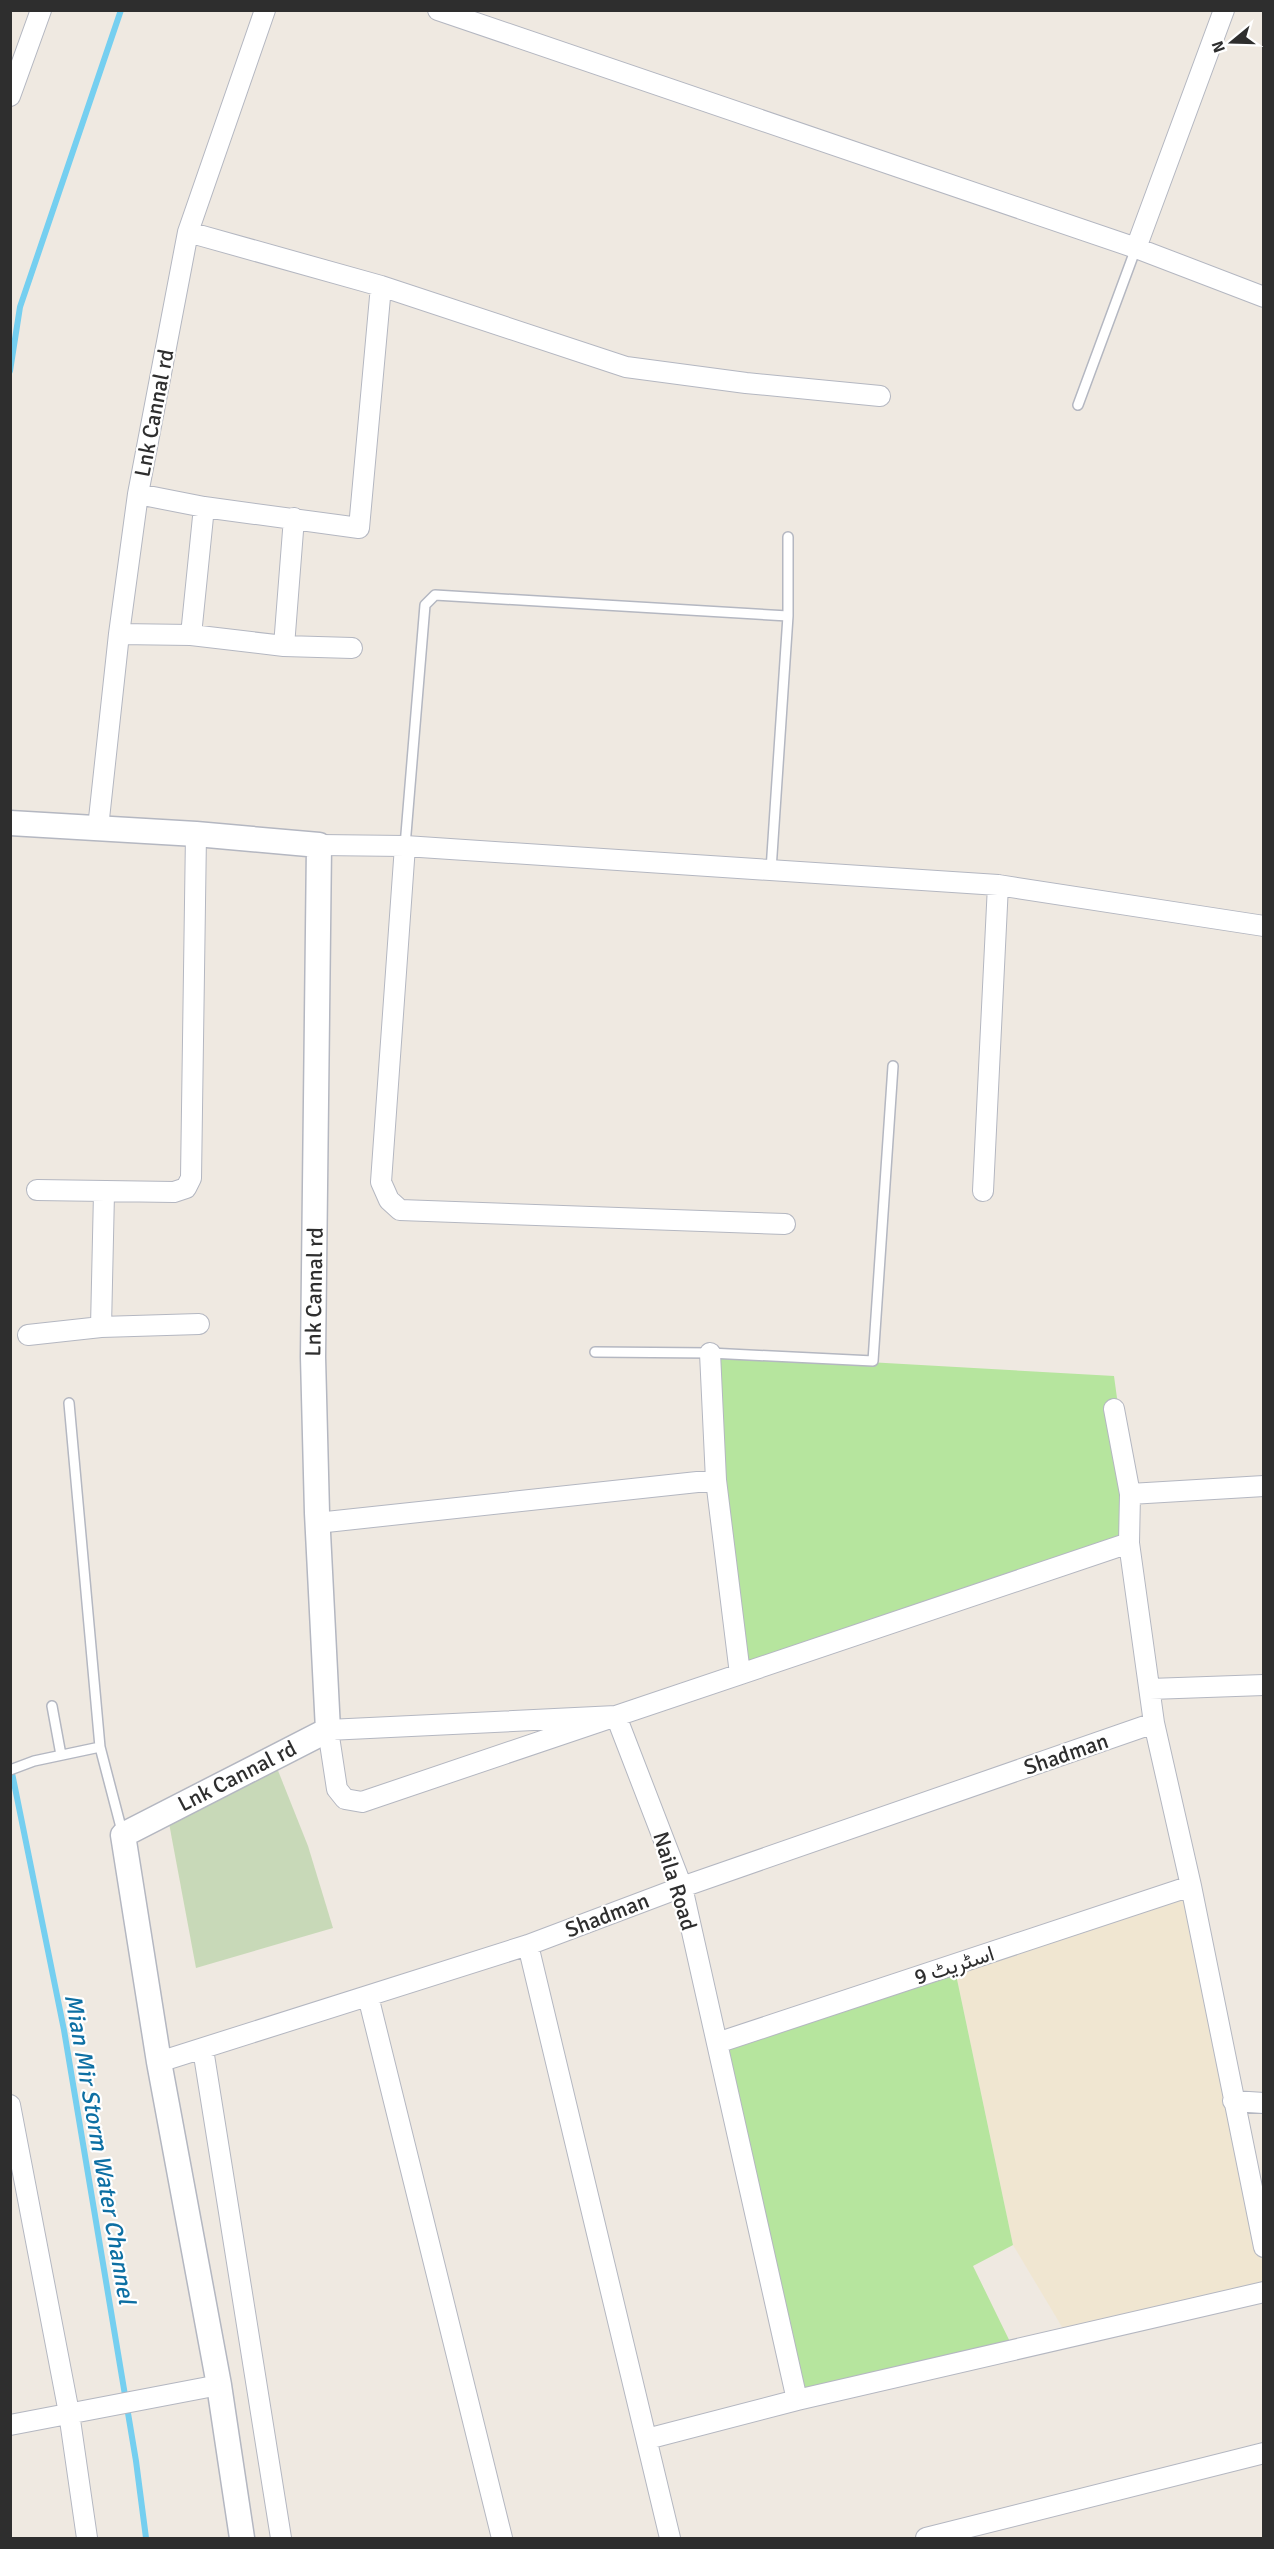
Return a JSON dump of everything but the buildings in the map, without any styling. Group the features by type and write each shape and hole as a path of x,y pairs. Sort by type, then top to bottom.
{"street":[{"path":"10,96 41,10"},
{"name":"Lnk Cannal rd","path":"98,828 118,634 138,494 188,232 265,10"},
{"path":"438,10 1136,248 1263,297"},
{"path":"1136,248 1224,10"},
{"path":"188,232 381,286 626,367 746,383 880,396"},
{"path":"138,494 204,507 359,528 381,286"},
{"path":"191,635 204,507"},
{"path":"284,646 294,518"},
{"path":"118,634 191,635 284,646 352,648"},
{"path":"10,823 196,834 319,845 405,846 998,885 1263,926"},
{"path":"37,1190 104,1193 174,1192 186,1188 191,1178 196,834"},
{"name":"Lnk Cannal rd","path":"123,1835 328,1730 317,1524 313,1357 319,845"},
{"path":"405,846 381,1182 388,1200 400,1210 785,1224"},
{"path":"983,1191 998,885"},
{"path":"101,1327 104,1193"},
{"path":"28,1335 101,1327 199,1324"},
{"path":"710,1353 716,1480 740,1674"},
{"path":"1114,1409 1130,1494 1130,1543 1154,1723 1191,1886 1263,2247"},
{"path":"317,1524 716,1480"},
{"path":"1130,1494 1263,1486"},
{"path":"616,1716 328,1730 337,1789 345,1799 362,1802 1130,1543"},
{"path":"1150,1689 1263,1685"},
{"name":"Naila Road","path":"616,1716 682,1887 797,2400"},
{"name":"Shadman","path":"159,2062 528,1945 682,1887 1154,1723"},
{"path":"123,1835 159,2062 219,2385 242,2538"},
{"name":"اسٹریٹ 9","path":"717,2043 1191,1886"},
{"path":"528,1945 670,2538"},
{"path":"368,1996 502,2538"},
{"path":"203,2049 281,2538"},
{"path":"1233,2101 1263,2103"},
{"path":"10,2106 78,2412 87,2538"},
{"path":"646,2439 797,2400 1263,2292"},
{"path":"10,2425 219,2385"},
{"path":"926,2538 1263,2453"}],"lane":[{"path":"1078,405 1136,248"},
{"path":"771,870 788,616 788,537"},
{"path":"405,846 425,605 435,595 788,616"},
{"path":"595,1352 710,1353 873,1361 893,1066"},
{"path":"69,1403 100,1747 123,1835"},
{"path":"52,1707 61,1755"},
{"path":"10,1770 34,1761 100,1747"}],"shaded area":[{"path":"1191,1886 1263,2245 1263,2292 1068,2337 1013,2245 954,1965"}],"green space":[{"path":"710,1353 1114,1376 1130,1494 1129,1543 740,1674"},
{"path":"273,1758 308,1846 333,1928 196,1968 166,1807"},
{"path":"954,1965 1013,2245 973,2266 1014,2350 797,2400 717,2043"}],"waterway":[{"name":"Mian Mir Storm Water Channel","path":"10,371 20,307 121,10"},
{"name":"Mian Mir Storm Water Channel","path":"11,1768 64,2030 136,2461 146,2538"}]}
